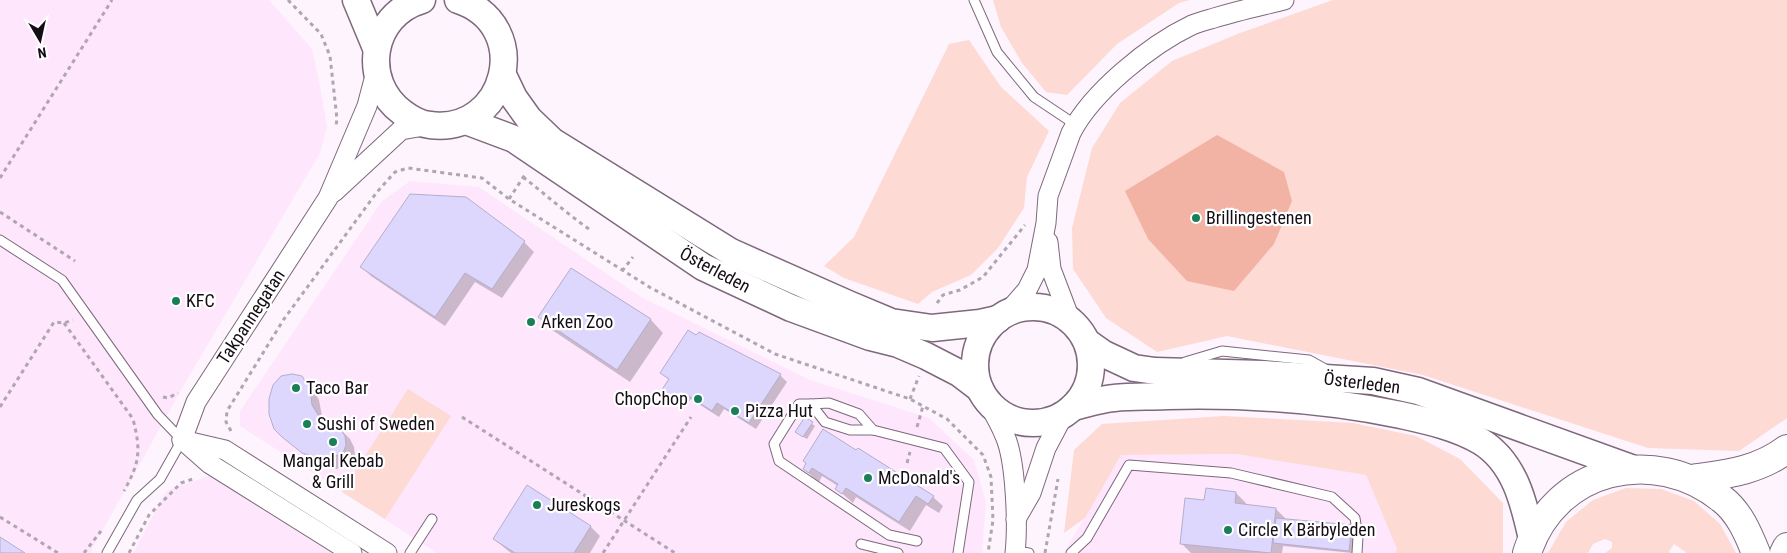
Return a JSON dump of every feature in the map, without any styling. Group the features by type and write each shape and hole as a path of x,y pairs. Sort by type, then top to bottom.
{"main road":[{"path":"356,0 376,60 384,94 393,106 411,119 430,125 466,121 490,102 503,75 504,52 497,31 482,13 470,4 458,0"},
{"path":"376,60 385,27 393,16 412,3 422,0"},
{"name":"Österleden","path":"503,75 514,98 529,119 552,142 731,252 891,322 932,328 980,323 1003,316"},
{"name":"Österleden","path":"466,121 514,139 703,267 791,308 870,337 898,344 926,356 959,372 983,393"},
{"path":"1020,308 1040,308 1058,313 1070,320 1086,342 1091,358 1090,376 1084,393 1069,411 1043,422 1021,422 1001,413 983,393 976,374 976,358 979,344 987,330 1003,316 1020,308"},
{"name":"Österleden","path":"1086,342 1104,354 1134,368 1155,372 1263,374 1373,381 1418,391 1631,468"},
{"name":"Österleden","path":"1069,411 1112,398 1220,396 1291,399 1366,408 1442,424 1481,441 1510,472 1524,502 1529,546"},
{"path":"1692,479 1730,474 1756,468 1787,449"},
{"path":"1529,546 1548,512 1572,490 1600,475 1631,468 1662,470 1692,479 1723,499 1746,528 1756,553"},
{"path":"1784,553 1787,547"}],"street":[{"path":"1003,316 1027,290 1037,270 1046,223 1048,196 1076,124 1124,69 1192,25 1233,12 1284,0"},
{"name":"Takpannegatan","path":"182,440 196,402 328,198 367,106 376,60"},
{"name":"Takpannegatan","path":"328,198 401,130 430,125"},
{"path":"1046,223 1051,269 1070,320"},
{"path":"983,393 1006,437 1012,469 1020,552"},
{"path":"1016,519 1031,493 1046,448 1069,411"},
{"path":"182,440 210,464 352,553"},
{"path":"182,440 225,450 387,553"}],"lane":[{"path":"974,0 997,52 1034,96 1076,124"},
{"path":"0,240 62,280 158,416 182,440 160,479 137,500 107,553"},
{"path":"872,430 859,414 829,402 799,404 774,444 779,461 888,535 917,541"},
{"path":"811,404 825,422 850,430 872,430 944,448 969,482 958,553"},
{"path":"1071,553 1087,538 1129,465 1231,473 1332,497 1355,518 1358,537 1357,553"},
{"path":"410,553 432,519"},
{"path":"861,544 898,553"}],"path":[{"path":"0,178 112,0"},
{"path":"288,0 321,34 324,41 330,56 337,119"},
{"path":"233,435 226,422 227,411 284,319 377,192 395,172 408,168 482,178 509,200 651,288 775,354 910,399 947,419 983,455 990,477 993,520 988,553"},
{"path":"523,177 548,196 566,214 588,229"},
{"path":"0,212 75,261"},
{"path":"622,270 633,257"},
{"path":"0,407 54,322 64,323 132,418 137,437 139,457 136,466"},
{"path":"462,417 675,553"},
{"path":"603,553 691,418"},
{"path":"1045,553 1058,476"},
{"path":"129,553 149,515 181,483 199,477"},
{"path":"0,517 58,553"}],"shaded area":[{"path":"0,0 269,0 312,49 327,127 320,153 184,385 90,553 0,553"},
{"path":"993,0 1190,0 1179,3 1117,44 1067,95 1046,92 1022,63 1001,27"},
{"path":"1333,0 1787,0 1787,418 1739,451 1648,448 1423,375 1227,336 1157,352 1106,318 1073,269 1072,228 1092,148 1120,103 1172,61 1240,33"},
{"path":"969,40 1001,87 1049,131 1027,177 1024,208 998,248 971,275 932,292 918,304 844,278 824,266 854,237 949,44"},
{"path":"1217,135 1284,172 1292,201 1274,244 1234,291 1187,281 1148,239 1125,191"},
{"path":"410,181 479,187 641,297 810,380 929,418 974,460 986,502 982,553 437,553 240,426 240,411 382,201"},
{"path":"408,389 451,416 385,519 342,492"},
{"path":"1224,416 1353,423 1416,436 1460,459 1503,503 1503,553 1395,553 1397,549 1366,475 1236,454 1121,455 1085,518 1064,533 1074,450 1102,424"},
{"path":"1236,454 1366,475 1397,549 1395,553 1064,553 1121,455"},
{"path":"209,476 331,553 133,553 166,491"},
{"path":"1626,488 1661,489 1694,501 1720,524 1736,553 1687,553 1674,544 1669,551 1670,553 1605,553 1612,548 1612,542 1605,539 1593,544 1588,553 1548,553 1566,522 1593,500"}],"building":[{"path":"410,194 466,197 525,241 492,289 465,273 435,317 360,267"},
{"path":"571,268 651,319 617,370 538,317"},
{"path":"688,330 696,335 699,332 781,374 749,423 717,403 712,411 684,393 678,402 661,391 669,379 660,373"},
{"path":"292,374 302,376 310,389 312,405 320,418 330,426 340,428 345,436 346,445 343,453 325,460 302,453 274,429 269,414 269,399 273,385 281,376"},
{"path":"805,417 813,422 803,437 795,432"},
{"name":"McDonald's","path":"823,429 856,450 858,448 934,496 928,504 916,496 899,522 846,488 842,494 835,489 838,484 812,468 809,473 803,469 806,463 803,461"},
{"name":"Jureskogs","path":"527,485 591,526 574,553 515,553 493,539"},
{"name":"Circle K Bärbyleden","path":"1206,488 1236,492 1235,503 1276,508 1271,553 1180,544 1185,498 1204,500"},
{"path":"1276,518 1352,525 1349,551 1273,543"},
{"path":"0,537 25,553 0,553"}],"place":[{"name":"Brillingestenen","path":"1196,218"},
{"name":"KFC","path":"176,301"},
{"name":"Arken Zoo","path":"531,322"},
{"name":"Taco Bar","path":"296,388"},
{"name":"ChopChop","path":"698,399"},
{"name":"Pizza Hut","path":"735,411"},
{"name":"Sushi of Sweden","path":"307,424"},
{"name":"Mangal Kebab & Grill","path":"333,442"},
{"name":"McDonald's","path":"868,478"},
{"name":"Jureskogs","path":"537,505"},
{"name":"Circle K Bärbyleden","path":"1228,530"}]}
